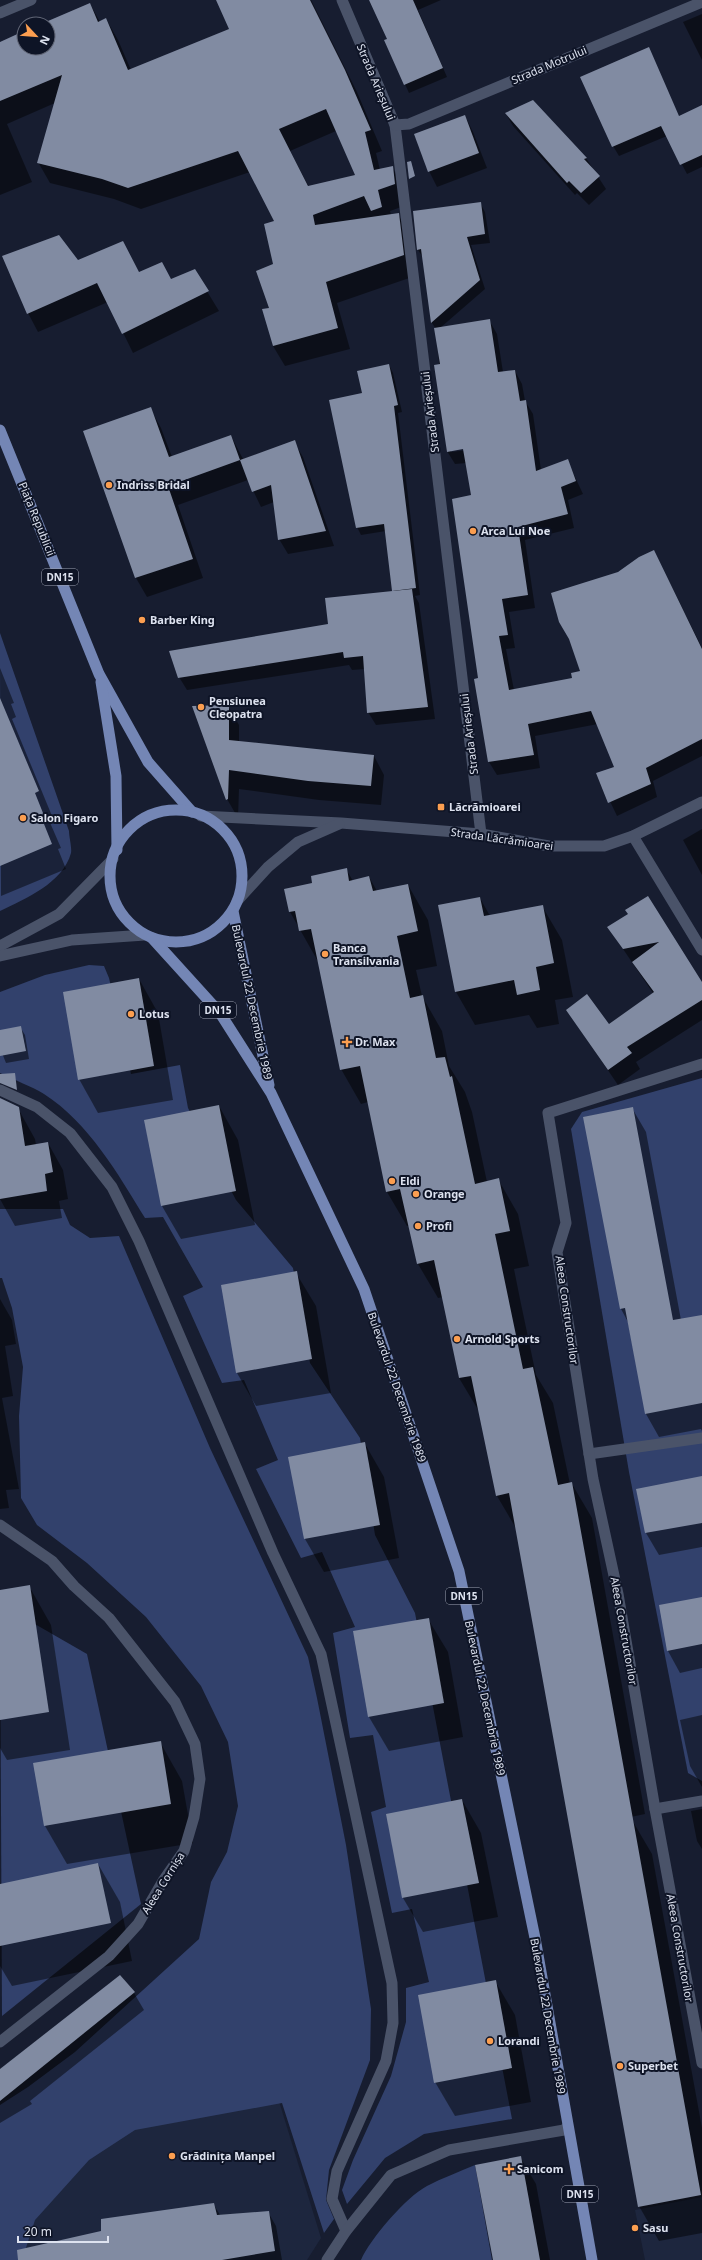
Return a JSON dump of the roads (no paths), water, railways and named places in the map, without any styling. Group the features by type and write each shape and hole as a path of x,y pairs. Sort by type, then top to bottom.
{"main road":[{"name":"Piața Republicii","path":"0,430 99,674 148,762 196,814"},
{"name":"Piața Republicii","path":"99,674 116,776 115,856"},
{"name":"Bulevardul 22 Decembrie 1989","path":"148,937 170,942 188,941 205,935 221,926 235,906 242,885 242,867 238,851 229,836 216,824 196,814 179,810 165,810 140,820 122,840 115,856 110,874 115,903 122,916 133,927 148,937 220,1013 271,1093 364,1289 459,1571 535,1938 567,2127 592,2260"},
{"name":"Bulevardul 22 Decembrie 1989","path":"235,906 271,1093"}],"street":[{"path":"0,13 31,0"},
{"name":"Strada Arieșului","path":"342,0 395,125 481,834"},
{"name":"Strada Motrului","path":"395,125 410,124 702,2"},
{"name":"Strada Lăcrămioarei","path":"196,814 481,834 549,846 604,846 633,836 702,802"},
{"name":"Strada Lăcrămioarei","path":"235,906 268,867 298,842 341,823"},
{"path":"633,836 702,950"},
{"path":"0,946 59,914 115,856"},
{"path":"0,956 72,940 148,937"},
{"name":"Aleea Constructorilor","path":"702,1064 548,1113 566,1223 557,1252 589,1454 618,1594 655,1809 702,2063"},
{"path":"0,1090 37,1107 70,1133 112,1187 139,1241 273,1553 321,1654 392,1983 393,2015 386,2061 337,2171 332,2199 346,2232"},
{"path":"589,1454 702,1438"},
{"name":"Aleea Cornișa","path":"0,1525 52,1561 74,1586 109,1618 170,1696 195,1744 200,1779 194,1817 184,1851 163,1881 138,1924 109,1956 0,2042"},
{"path":"655,1809 702,1801"},
{"path":"332,2257 346,2232 391,2175 449,2150 564,2130 567,2127"}],"place":[{"name":"Indriss Bridal","path":"109,485"},
{"name":"Arca Lui Noe","path":"473,531"},
{"name":"Barber King","path":"142,620"},
{"name":"Pensiunea Cleopatra","path":"201,707"},
{"name":"Lăcrămioarei","path":"441,807"},
{"name":"Salon Figaro","path":"23,818"},
{"name":"Banca Transilvania","path":"325,954"},
{"name":"Lotus","path":"131,1014"},
{"name":"Dr. Max","path":"347,1042"},
{"name":"Eldi","path":"392,1181"},
{"name":"Orange","path":"416,1194"},
{"name":"Profi","path":"418,1226"},
{"name":"Arnold Sports","path":"457,1339"},
{"name":"Lorandi","path":"490,2041"},
{"name":"Superbet","path":"620,2066"},
{"name":"Grădinița Manpel","path":"172,2156"},
{"name":"Sanicom","path":"509,2169"},
{"name":"Sasu","path":"635,2228"}]}
